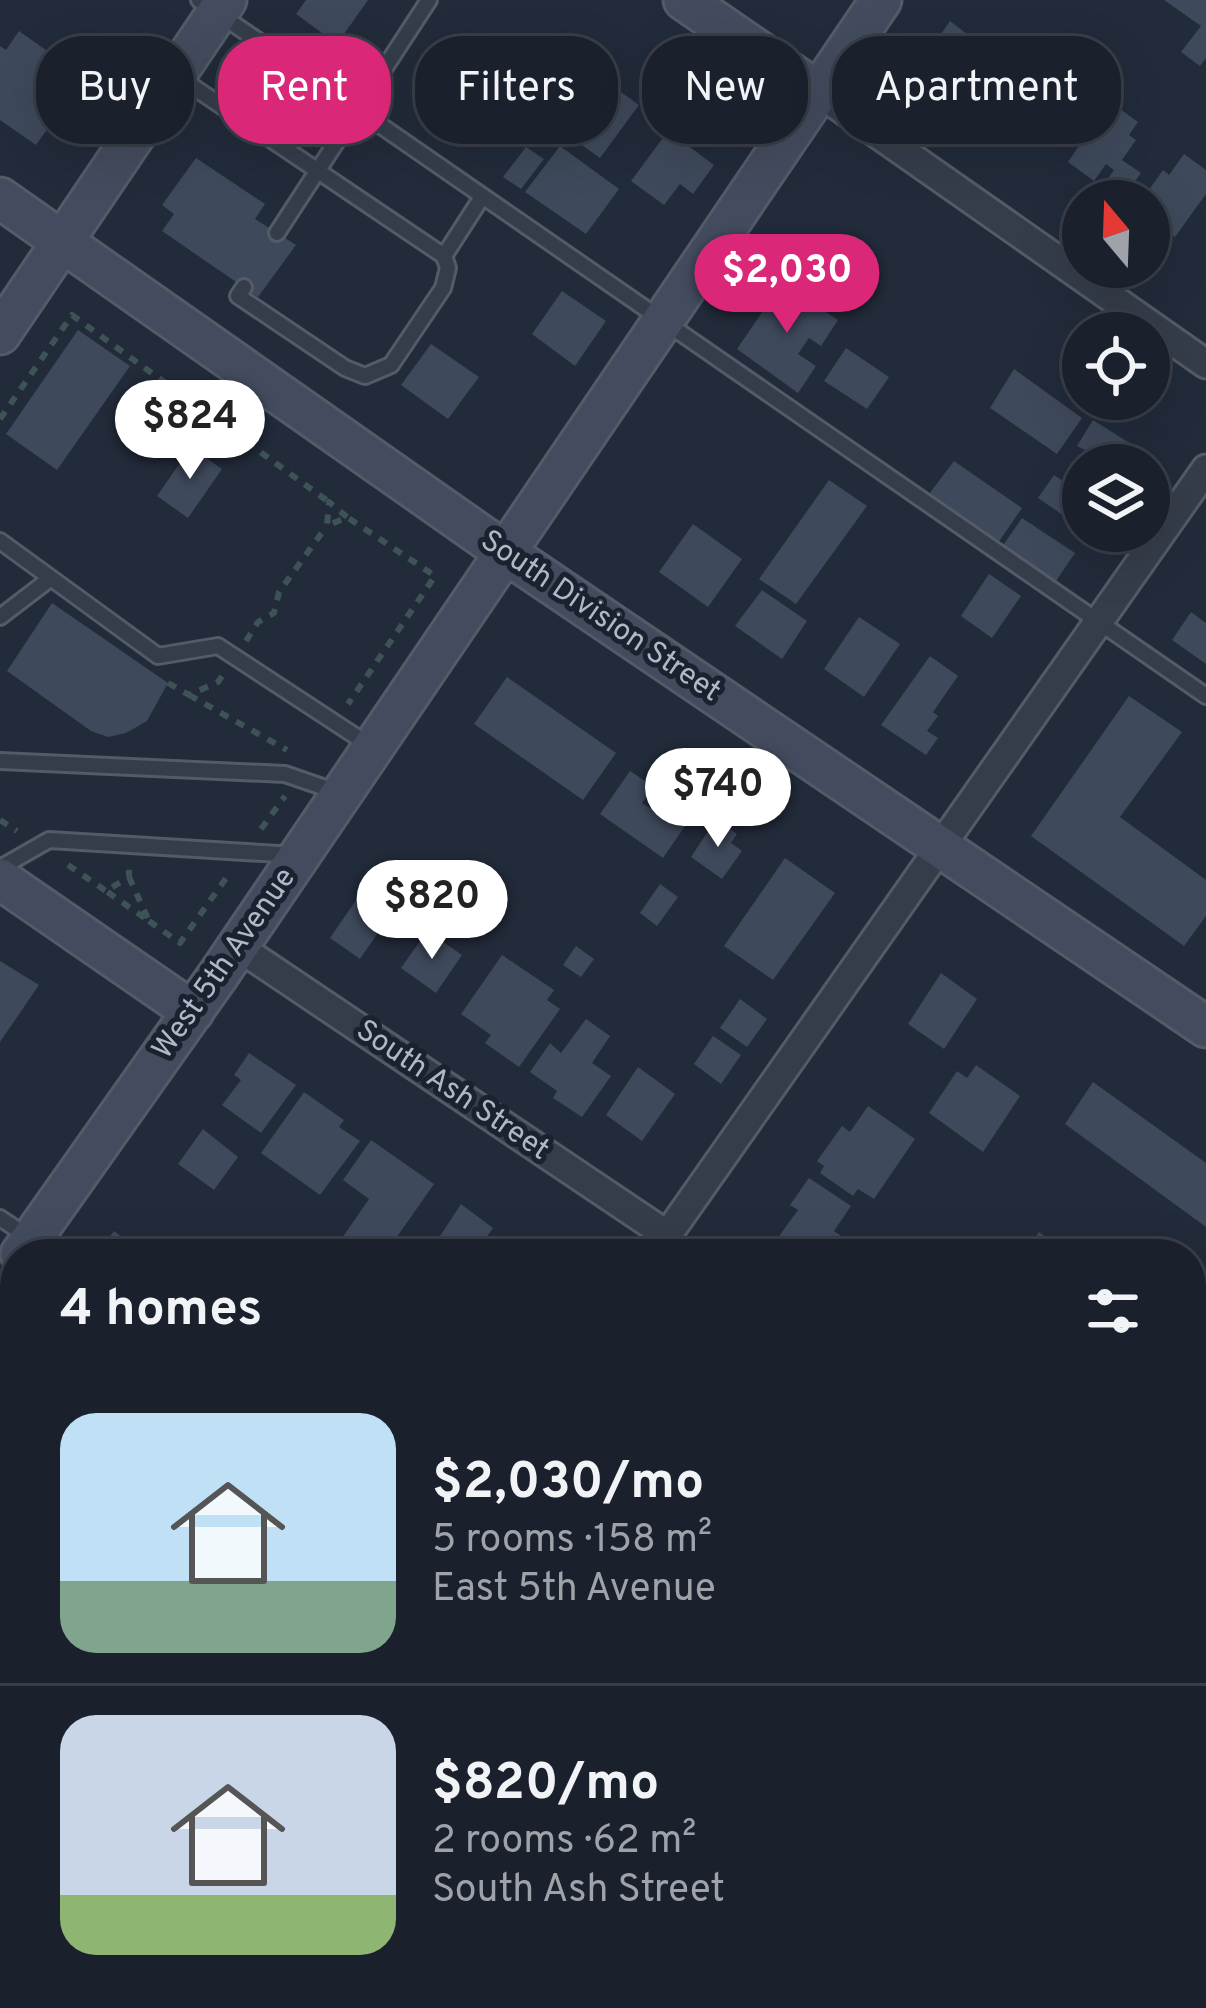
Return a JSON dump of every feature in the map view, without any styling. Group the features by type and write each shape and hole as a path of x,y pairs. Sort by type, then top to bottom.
{"main road":[{"path":"684,0 818,92"},
{"name":"West 5th Avenue","path":"20,1239 193,1012 881,0"},
{"path":"194,41 214,4"},
{"path":"0,334 130,144"},
{"name":"South Division Street","path":"0,198 506,553 1206,1028"},
{"path":"0,879 193,1012"}],"street":[{"path":"818,92 1206,364"},
{"path":"665,1239 1206,469"},
{"name":"South Ash Street","path":"237,946 652,1239"}],"lane":[{"path":"391,58 429,0"},
{"path":"214,4 257,36"},
{"path":"194,87 444,256 448,268 443,288 391,365 365,376 345,368 238,296 244,287"},
{"path":"391,134 1206,696"},
{"path":"278,233 335,144"},
{"path":"444,256 482,197"},
{"path":"0,541 158,656 218,646 373,748"},
{"path":"0,617 51,578"},
{"path":"0,761 285,774 342,793"},
{"path":"0,868 49,840 300,855"}],"path":[{"path":"0,418 72,315 435,576 335,724"},
{"path":"327,526 329,502"},
{"path":"189,694 218,682 258,622 274,613 279,592 327,526 347,517"},
{"path":"129,878 106,891 180,943 309,762 168,682"},
{"path":"131,845 129,878 149,921"}],"building":[{"path":"306,0 368,0 343,36 326,36 296,14"},
{"path":"1164,0 1206,0 1206,58 1200,66 1181,52 1201,26"},
{"path":"950,21 969,36 940,36"},
{"path":"19,31 36,43 36,145 0,120 0,46 6,50"},
{"path":"618,90 639,105 618,134"},
{"path":"1121,110 1138,122 1129,135 1136,140 1122,160 1141,173 1136,180 1107,180 1114,170 1106,164 1093,180 1068,162 1080,144 1121,144"},
{"path":"580,144 610,144 600,158"},
{"path":"658,144 686,144 714,165 693,194 680,184 664,205 631,181"},
{"path":"560,146 619,189 586,234 525,192"},
{"path":"526,147 544,159 521,189 503,177"},
{"path":"1184,154 1206,170 1206,194 1175,237 1170,233 1170,180 1156,180 1163,170 1169,175"},
{"path":"196,158 265,204 255,219 296,245 258,297 162,231 174,214 162,205"},
{"path":"782,283 838,320 821,346 809,338 798,354 816,366 798,393 737,349"},
{"path":"562,291 606,321 575,366 532,334"},
{"path":"78,330 130,366 57,470 6,434"},
{"path":"431,344 479,377 448,419 401,385"},
{"path":"846,348 889,377 867,409 824,381"},
{"path":"1014,369 1062,404 1062,420 1081,420 1057,454 990,408"},
{"path":"1093,420 1131,444 1078,444"},
{"path":"191,447 222,469 188,518 157,496"},
{"path":"954,461 1022,508 998,543 929,494"},
{"path":"1054,475 1062,480 1062,515 1038,498"},
{"path":"829,480 867,506 796,604 759,579"},
{"path":"1022,518 1062,544 1062,552 1075,553 1054,584 1001,548"},
{"path":"693,524 742,559 708,607 659,572"},
{"path":"989,574 1021,596 992,638 961,616"},
{"path":"762,590 807,621 782,659 735,626"},
{"path":"52,603 168,683 147,721 108,737 91,731 7,671"},
{"path":"1191,612 1206,623 1206,664 1172,640"},
{"path":"859,617 900,644 864,697 824,669"},
{"path":"930,656 958,676 933,712 938,716 927,731 938,738 926,755 881,725"},
{"path":"507,677 616,753 583,800 474,724"},
{"path":"1129,696 1182,732 1120,817 1206,880 1206,916 1184,946 1031,836"},
{"path":"630,771 654,787 642,803 655,811 673,782 701,803 663,858 600,814"},
{"path":"716,819 737,834 731,843 742,851 722,879 691,857"},
{"path":"785,858 835,893 773,980 724,946"},
{"path":"372,877 402,898 360,959 330,938"},
{"path":"660,884 678,897 657,926 640,913"},
{"path":"427,931 462,955 436,993 401,968"},
{"path":"576,946 594,959 581,977 563,965"},
{"path":"502,955 554,990 547,1000 560,1009 519,1067 485,1043 491,1035 461,1014"},
{"path":"0,961 39,985 0,1042"},
{"path":"941,973 977,999 944,1049 908,1024"},
{"path":"740,999 767,1019 747,1047 720,1028"},
{"path":"586,1019 610,1036 592,1063 611,1076 582,1117 553,1098 557,1091 530,1072 550,1043 561,1053"},
{"path":"713,1036 741,1055 721,1084 694,1064"},
{"path":"249,1053 296,1085 261,1133 222,1105 241,1080 234,1075"},
{"path":"976,1065 1020,1096 983,1152 929,1113 957,1071 967,1078"},
{"path":"638,1067 675,1094 642,1141 606,1115"},
{"path":"1093,1082 1206,1163 1206,1227 1065,1124"},
{"path":"304,1092 344,1120 339,1127 360,1141 320,1195 261,1153"},
{"path":"868,1106 915,1139 874,1199 858,1189 853,1196 820,1173 824,1166 817,1161 842,1126 850,1132"},
{"path":"203,1129 238,1157 214,1190 178,1164"},
{"path":"371,1140 434,1184 396,1239 341,1239 369,1199 343,1180"},
{"path":"809,1178 851,1206 834,1231 845,1239 777,1239 798,1210 790,1205"},
{"path":"461,1204 493,1228 485,1239 438,1239"}]}
